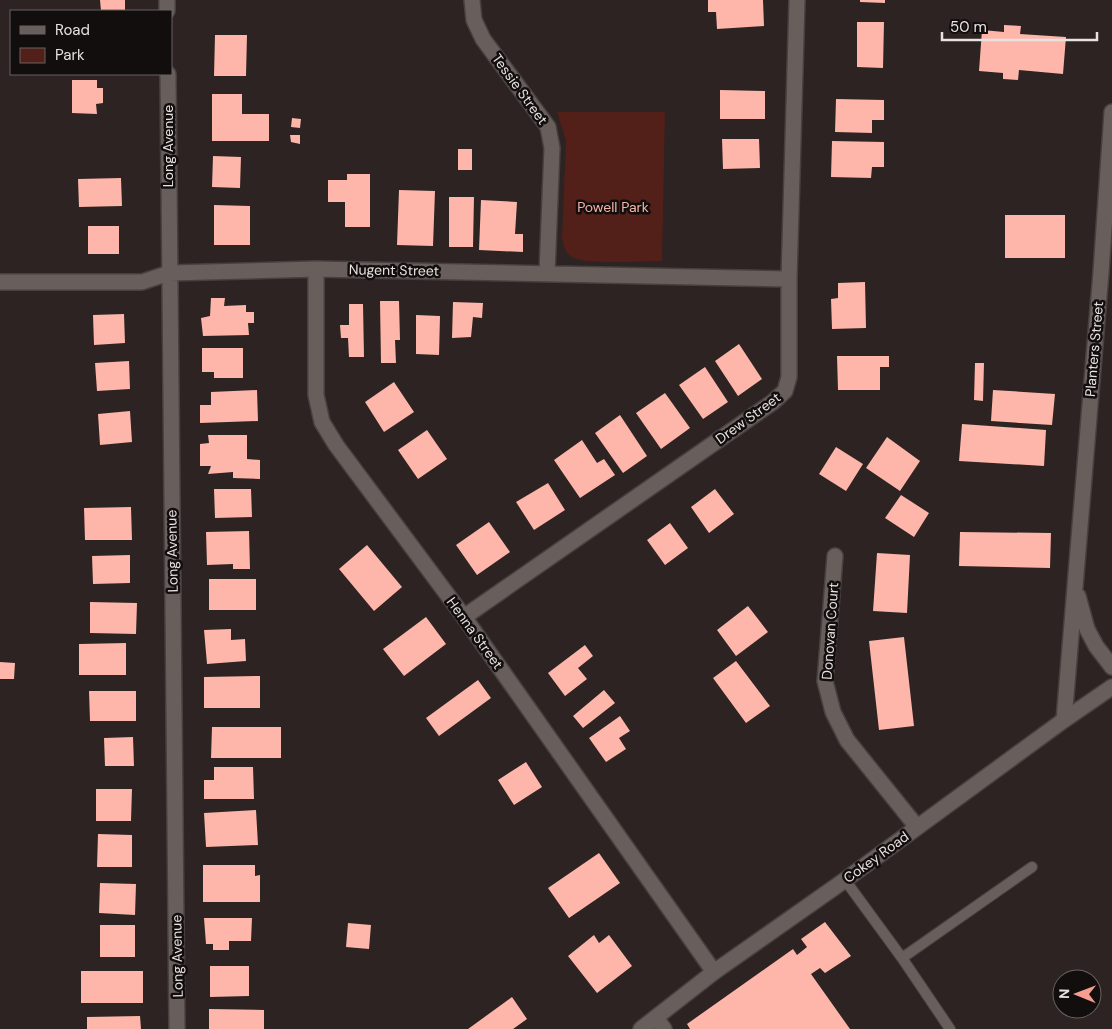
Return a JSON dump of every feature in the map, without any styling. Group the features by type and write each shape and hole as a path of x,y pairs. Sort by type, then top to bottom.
{"street":[{"name":"Tessie Street","path":"472,0 474,20 483,39 548,127 552,148 547,273"},
{"name":"Drew Street","path":"464,617 765,407 785,391 789,376 789,279 797,0"},
{"name":"Long Avenue","path":"168,75 178,1029"},
{"name":"Planters Street","path":"1064,720 1101,272 1112,112"},
{"name":"Nugent Street","path":"0,282 142,282 169,273 316,269 789,279"},
{"name":"Henna Street","path":"316,269 316,394 322,422 336,445 464,617 714,972"},
{"name":"Donovan Court","path":"835,556 825,681 833,712 847,740 917,827"},
{"name":"Planters Street","path":"1075,585 1087,629 1096,646 1112,667"},
{"name":"Cokey Road","path":"640,1029 660,1024 714,972 1112,687"}],"lane":[{"path":"902,958 1032,867"},
{"path":"845,880 902,958 950,1029"}],"green space":[{"name":"Powell Park","path":"557,112 665,112 662,261 592,261 574,258 567,253 562,239 566,141"}],"building":[{"path":"100,0 125,0 125,10 101,10"},
{"path":"708,0 763,0 764,26 717,29 716,12 708,12"},
{"path":"860,0 885,0 885,3 860,2"},
{"path":"857,22 884,22 883,68 857,67"},
{"path":"1004,25 1021,26 1020,34 1066,37 1063,74 1019,70 1018,80 1003,79 1003,73 979,71 982,30 1004,32"},
{"path":"215,35 247,35 246,76 214,76"},
{"path":"72,80 97,80 97,88 103,88 103,103 96,104 97,114 72,113"},
{"path":"720,90 765,91 765,119 720,119"},
{"path":"212,94 242,94 242,114 269,114 269,141 212,141"},
{"path":"836,99 884,100 884,120 872,120 872,133 835,132"},
{"path":"292,118 301,119 300,128 291,127"},
{"path":"290,135 300,135 300,144 291,142"},
{"path":"722,139 759,139 760,168 723,169"},
{"path":"832,141 884,142 884,167 872,167 871,178 831,177"},
{"path":"458,149 472,149 472,170 458,170"},
{"path":"213,156 241,157 240,188 212,187"},
{"path":"347,174 370,174 370,227 345,227 345,202 328,202 328,180 347,180"},
{"path":"121,178 122,206 79,207 78,179"},
{"path":"399,190 435,191 433,246 397,245"},
{"path":"449,197 474,197 473,247 449,247"},
{"path":"481,200 517,202 515,234 523,234 523,252 479,250"},
{"path":"214,205 250,206 250,245 214,245"},
{"path":"1005,215 1065,215 1065,258 1005,258"},
{"path":"88,226 119,226 119,254 88,254"},
{"path":"865,282 866,328 832,329 831,299 838,298 838,283"},
{"path":"211,298 225,298 224,306 246,305 246,312 254,312 254,323 248,323 249,335 203,336 201,318 210,316"},
{"path":"380,301 399,301 400,340 395,340 396,363 381,363"},
{"path":"453,302 483,303 482,318 473,317 471,337 452,338"},
{"path":"349,304 363,304 364,357 349,357 348,338 341,338 340,325 349,325"},
{"path":"124,314 125,343 94,345 93,315"},
{"path":"416,315 440,316 439,355 416,354"},
{"path":"739,344 762,379 738,396 715,361"},
{"path":"202,348 243,348 243,378 214,378 214,372 202,372"},
{"path":"837,356 889,356 889,367 880,367 880,390 838,390"},
{"path":"129,361 130,389 97,391 95,363"},
{"path":"975,363 984,363 983,401 974,400"},
{"path":"705,367 728,402 703,419 679,385"},
{"path":"394,382 414,412 384,432 365,402"},
{"path":"257,390 258,421 200,423 200,405 211,405 211,392"},
{"path":"993,390 1055,394 1052,425 991,421"},
{"path":"665,393 690,428 661,449 636,413"},
{"path":"130,411 132,442 100,445 98,414"},
{"path":"620,415 647,456 623,473 595,433"},
{"path":"962,424 1046,430 1044,466 959,461"},
{"path":"427,430 447,459 418,479 398,450"},
{"path":"208,435 247,435 247,459 260,460 260,479 233,478 233,472 208,474 211,466 200,466 200,444 209,443"},
{"path":"887,437 920,461 900,491 866,468"},
{"path":"582,440 597,463 604,459 615,475 580,498 554,460"},
{"path":"836,447 863,464 846,491 819,474"},
{"path":"548,483 565,510 534,530 516,502"},
{"path":"214,489 251,489 252,517 215,518"},
{"path":"715,489 734,514 709,533 691,507"},
{"path":"901,495 929,513 914,537 885,518"},
{"path":"131,507 132,540 85,540 84,508"},
{"path":"489,522 510,552 477,575 456,545"},
{"path":"670,523 688,548 665,565 647,540"},
{"path":"249,531 250,569 233,569 233,564 207,565 206,532"},
{"path":"960,532 1051,533 1050,568 959,566"},
{"path":"367,545 402,587 374,611 339,569"},
{"path":"877,553 910,555 907,613 873,611"},
{"path":"130,555 130,583 93,584 92,556"},
{"path":"209,579 256,579 256,610 209,610"},
{"path":"90,602 137,603 136,634 90,633"},
{"path":"748,606 768,632 736,656 717,630"},
{"path":"426,617 446,644 404,676 383,649"},
{"path":"231,629 231,640 245,639 246,661 207,664 204,630"},
{"path":"904,637 914,726 879,730 869,641"},
{"path":"126,643 126,675 79,675 79,644"},
{"path":"585,645 593,656 578,668 587,679 565,696 548,673"},
{"path":"736,661 770,706 746,723 713,678"},
{"path":"0,662 15,663 14,679 0,679"},
{"path":"260,676 260,708 204,708 204,677"},
{"path":"478,680 491,698 439,736 426,718"},
{"path":"604,690 615,703 583,728 573,716"},
{"path":"89,691 136,691 136,721 90,721"},
{"path":"620,716 630,731 619,738 626,749 606,762 589,738"},
{"path":"212,727 281,727 281,758 211,758"},
{"path":"133,737 134,766 105,766 104,738"},
{"path":"526,762 542,787 514,805 498,780"},
{"path":"214,767 253,767 254,799 204,799 204,780 214,780"},
{"path":"96,789 132,789 131,821 96,821"},
{"path":"256,810 258,845 206,847 204,813"},
{"path":"98,834 132,835 132,867 97,867"},
{"path":"599,853 620,883 569,918 548,888"},
{"path":"203,865 255,865 255,876 260,875 260,902 203,902"},
{"path":"100,883 136,884 135,915 99,913"},
{"path":"204,918 252,918 251,941 229,941 229,950 213,950 213,944 206,944"},
{"path":"825,922 851,956 825,973 820,968 811,974 850,1029 690,1029 687,1024 793,949 797,955 807,947 801,939"},
{"path":"348,923 371,925 369,949 346,947"},
{"path":"100,925 135,925 135,957 100,957"},
{"path":"594,935 599,943 609,935 632,966 597,993 568,956"},
{"path":"210,966 249,966 249,996 210,997"},
{"path":"81,971 143,971 143,1003 81,1003"},
{"path":"512,997 527,1019 513,1029 468,1029"},
{"path":"209,1009 264,1010 264,1029 209,1029"},
{"path":"140,1016 141,1029 87,1029 87,1017"}]}
